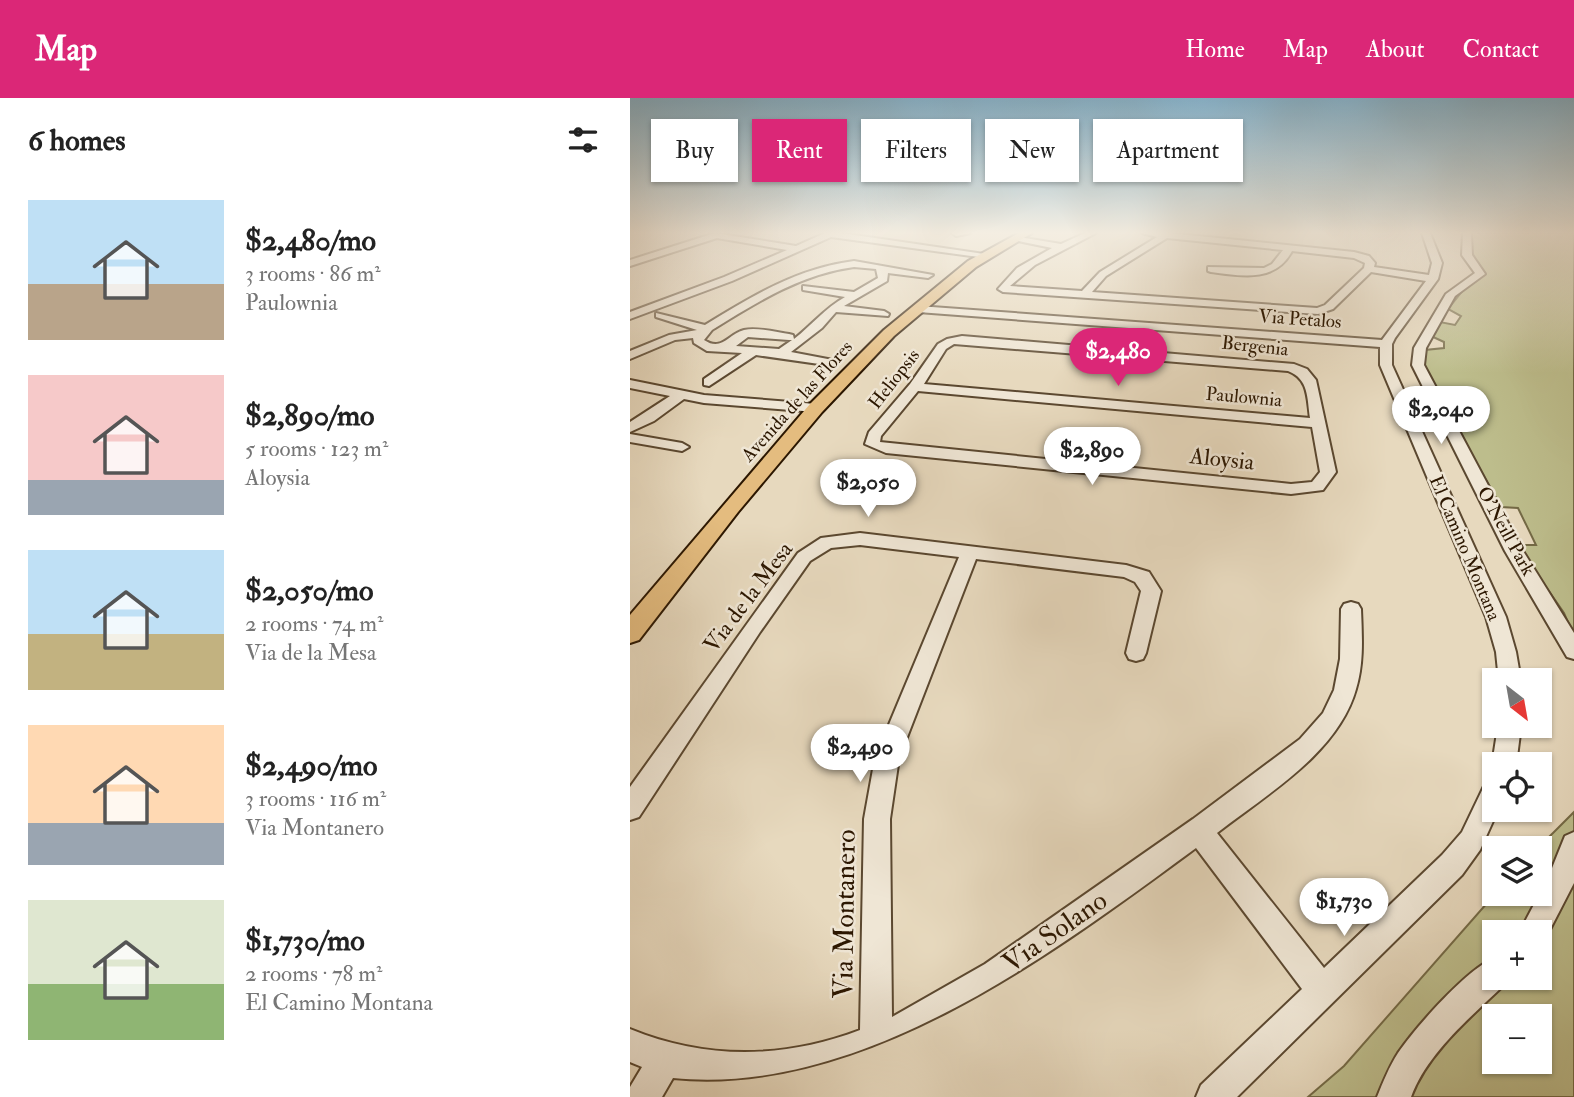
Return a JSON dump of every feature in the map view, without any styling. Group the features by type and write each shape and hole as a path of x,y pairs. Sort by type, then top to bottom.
{"main road":[{"name":"Avenida de las Flores","path":"631,629 816,408 889,333 952,280"}],"street":[{"path":"630,316 727,280"},
{"path":"730,280 741,284"},
{"path":"630,355 673,337 704,331 767,294 798,280"},
{"path":"782,353 818,326 833,308 882,280"},
{"path":"1003,289 1011,280"},
{"path":"1084,295 1098,280"},
{"path":"1003,289 1318,311 1329,307 1353,280"},
{"path":"1386,344 1433,280"},
{"name":"O'Neill Park","path":"1472,280 1451,294 1420,348 1418,365 1508,539 1574,651"},
{"path":"807,288 855,295"},
{"path":"754,289 767,294"},
{"path":"630,304 646,310"},
{"path":"833,308 884,314"},
{"name":"Via Petalos","path":"918,309 1386,344"},
{"path":"660,315 704,331"},
{"path":"1008,344 1025,317"},
{"path":"704,331 698,341 707,347 751,353 782,353 793,358 829,363"},
{"path":"1244,332 1245,363"},
{"path":"723,349 746,333 789,337"},
{"name":"Bergenia","path":"951,341 1290,367 1303,372 1310,380 1318,423"},
{"name":"Heliopsis","path":"872,443 874,435 915,387 943,347 951,341"},
{"name":"El Camino Montana","path":"1386,344 1385,358 1389,374 1496,617 1508,668"},
{"path":"709,382 751,353"},
{"path":"630,384 679,396 816,408"},
{"name":"Paulownia","path":"915,387 1318,423"},
{"path":"630,428 679,396"},
{"name":"Aloysia","path":"872,443 886,449 1291,489 1318,487 1328,472 1318,423"},
{"path":"630,438 682,447"},
{"name":"Via de la Mesa","path":"630,808 752,627 804,557 827,542 860,539 1126,571 1142,577 1151,591 1136,653"},
{"name":"Via Montanero","path":"876,1041 877,819 887,758 970,551"},
{"name":"Via Solano","path":"630,1045 665,1059 703,1067 754,1071 832,1058 919,1022 976,987 1199,831 1321,735 1343,699 1347,685 1353,658 1351,609"},
{"path":"1213,1097 1452,865 1471,841 1482,818"},
{"path":"1199,831 1324,992"},
{"path":"1540,920 1559,886 1574,845"},
{"path":"1394,1097 1398,1081 1418,1054 1482,986"},
{"path":"643,1097 665,1059"}],"green space":[{"path":"1472,280 1574,280 1574,636 1564,613 1517,545 1536,545 1518,508 1501,507 1422,365 1425,350 1444,348 1444,342 1431,336 1440,322 1455,325 1461,316 1448,309"},
{"path":"1574,812 1574,1097 1308,1097 1344,1066 1484,906 1552,906 1550,836"}]}
